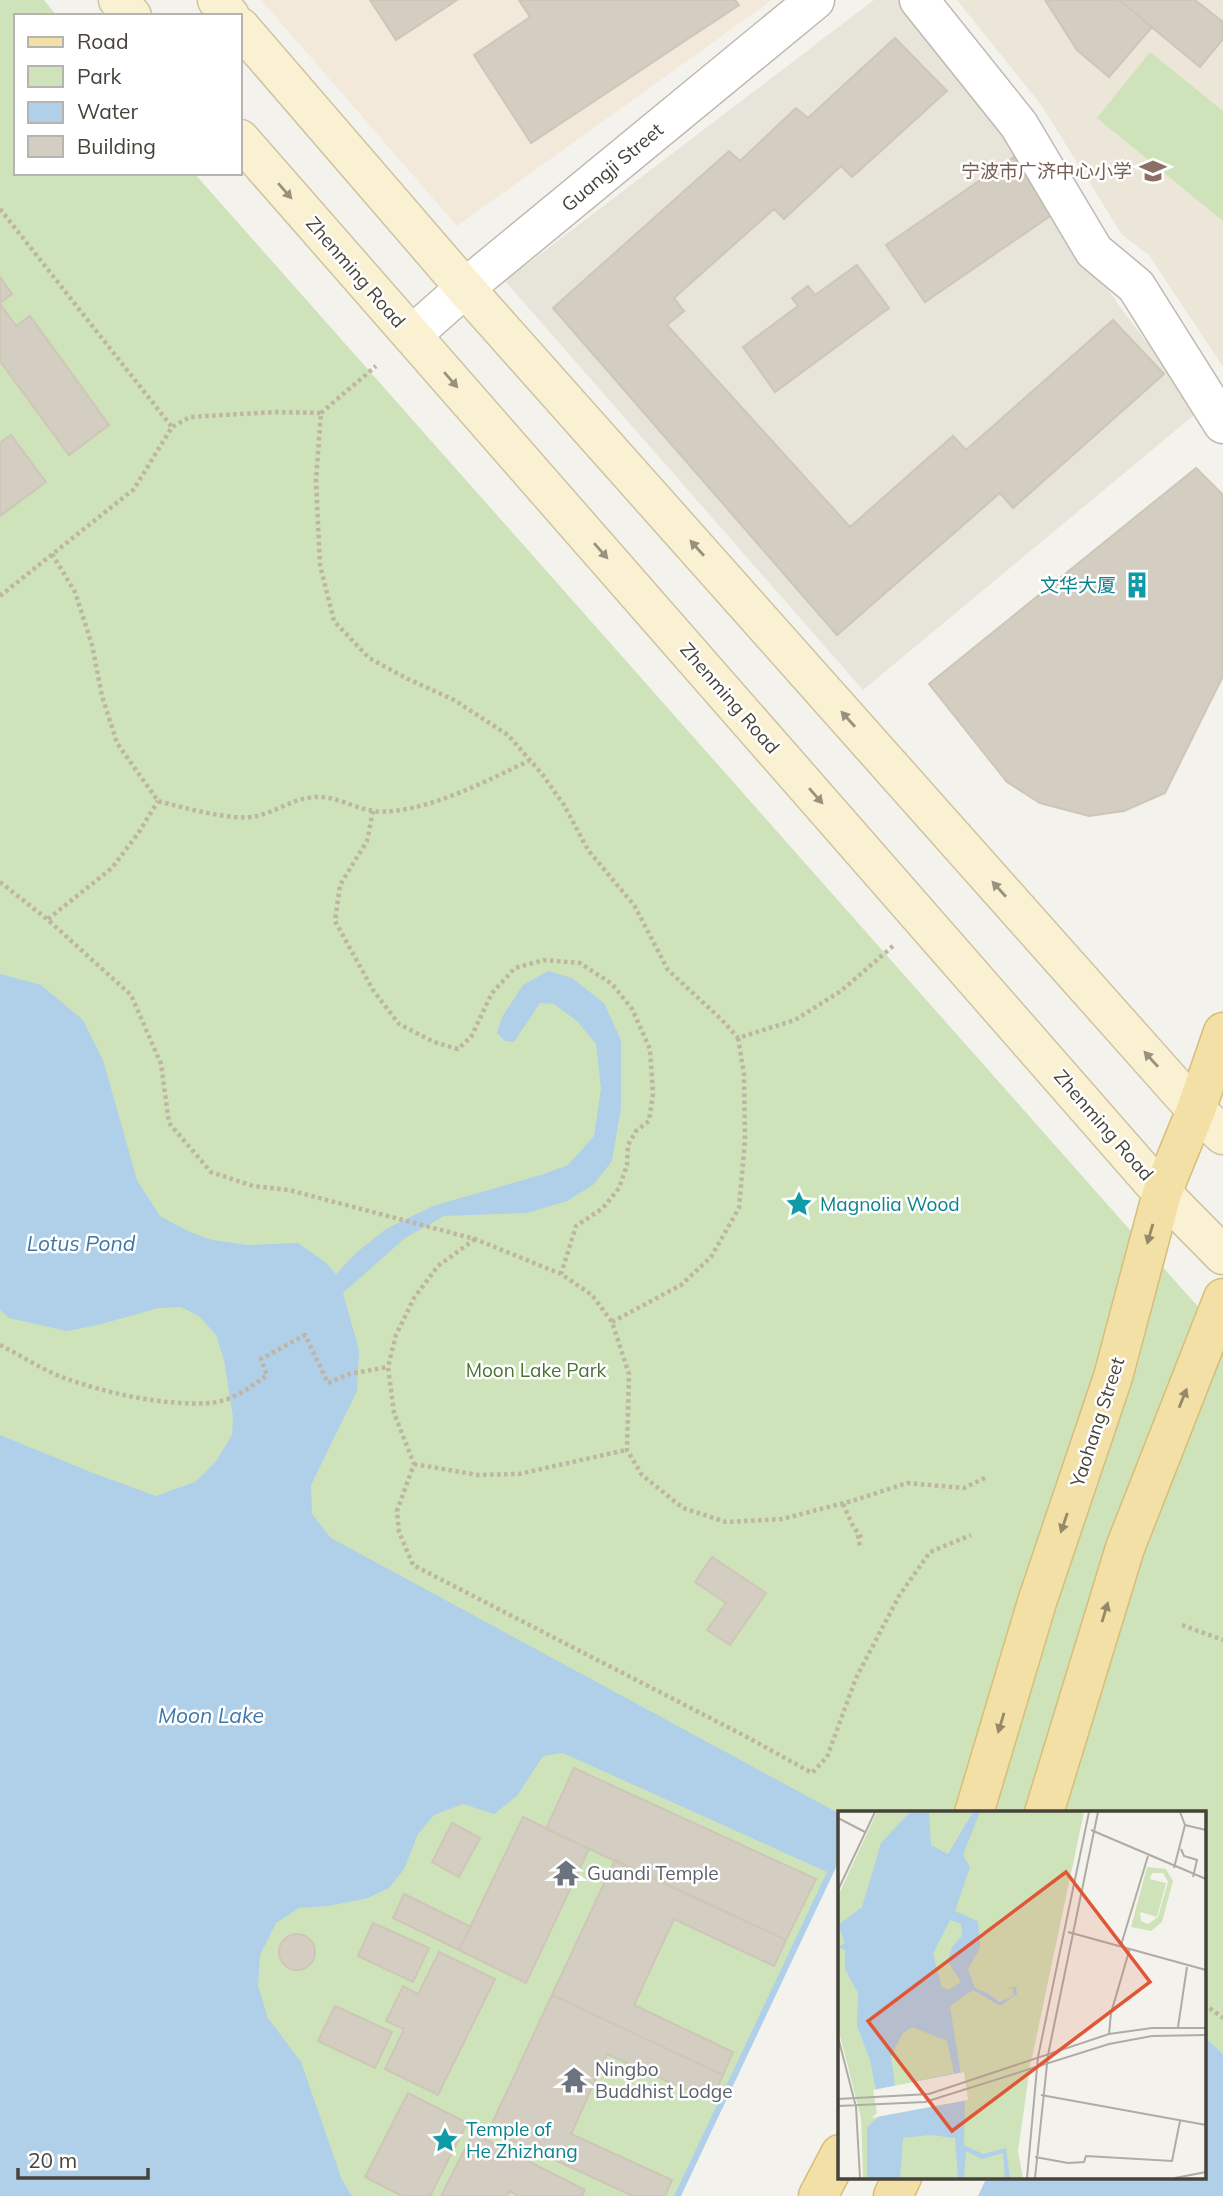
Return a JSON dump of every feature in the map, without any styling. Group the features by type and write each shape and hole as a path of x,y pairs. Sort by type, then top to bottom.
{"main road":[{"path":"118,0 129,14"},
{"path":"217,0 228,14"},
{"path":"242,29 466,288 1210,1122"},
{"name":"Zhenming Road","path":"242,141 1162,1193 1223,1255"},
{"name":"Yaohang Street","path":"975,1811 1021,1657 1113,1377 1162,1193 1210,1122 1223,1032"},
{"path":"1045,1811 1125,1548 1223,1298"},
{"path":"818,2196 838,2158"},
{"path":"893,2196 902,2178"}],"street":[{"path":"919,0 1019,125 1094,251 1136,286 1223,424"},
{"name":"Guangji Street","path":"412,335 812,1"}],"path":[{"path":"0,209 172,427"},
{"path":"0,596 134,489 172,427 190,416 275,412 321,414 376,366"},
{"path":"321,414 316,480 320,565 334,621 369,658 454,700 508,735 564,805 588,850 634,905 668,970 738,1038 744,1074 745,1140 739,1208 711,1257 681,1285 612,1322"},
{"path":"52,554 75,592 92,645 102,696 117,743 158,801 239,817 255,817 308,798 338,799 373,811 405,810 461,791 530,760"},
{"path":"47,919 112,868 158,801"},
{"path":"373,811 367,841 340,885 335,920 373,990 399,1024 434,1042 458,1049 471,1037 492,993 515,968 544,960 580,963 612,985 632,1009 650,1049 653,1094 649,1121 636,1132 628,1145 627,1166 619,1188 603,1208 576,1226 561,1274"},
{"path":"0,882 47,919 131,995 161,1064 169,1124 211,1172 253,1186 289,1189 475,1238 561,1274 592,1295 612,1322 629,1374 627,1450 642,1475 682,1508 726,1522 782,1519 843,1504 907,1483 964,1488 985,1478"},
{"path":"738,1038 795,1020 841,991 895,945"},
{"path":"475,1238 438,1266 414,1298 396,1335 388,1367 394,1413 414,1464 397,1511 399,1532 413,1565 812,1773 827,1757 856,1678 899,1596 930,1552 971,1535"},
{"path":"0,1345 65,1378 126,1396 212,1403 244,1392 267,1376 261,1359 305,1335 328,1384 349,1374 388,1367"},
{"path":"414,1464 478,1475 519,1475 627,1450"},
{"path":"843,1504 863,1540"},
{"path":"858,1534 860,1548"},
{"path":"1182,1625 1223,1640"},
{"path":"1206,2005 1223,2018"}],"shaded area":[{"path":"261,0 772,0 457,226"},
{"path":"874,0 898,0 1010,135 1084,255 1199,411 863,690 505,281"},
{"name":"宁波市广济中心小学","path":"957,0 1223,0 1223,367 1149,255 1122,235 1042,106"}],"green space":[{"name":"Moon Lake Park","path":"0,0 44,0 55,14 14,14 14,175 196,175 1192,1300 1223,1331 1223,2196 0,2196"},
{"path":"1150,52 1223,111 1223,221 1097,118"}],"water":[{"name":"Moon Lake","path":"548,971 572,978 604,1003 621,1040 621,1108 612,1161 593,1185 567,1201 527,1213 444,1216 405,1238 343,1293 359,1350 357,1391 311,1485 312,1514 331,1538 838,1813 838,2178 1206,2178 1206,2039 1223,2054 1223,2196 674,2196 827,1872 563,1753 543,1756 517,1796 494,1814 463,1804 434,1815 418,1834 404,1869 389,1888 368,1898 329,1906 299,1908 276,1923 260,1955 258,1986 268,2018 301,2062 342,2180 352,2196 0,2196 0,1435 156,1496 195,1482 216,1461 232,1435 233,1417 224,1360 216,1335 199,1316 181,1307 159,1308 66,1331 9,1318 0,1310 0,974 41,985 83,1020 103,1060 137,1180 160,1216 212,1240 248,1245 298,1243 325,1262 336,1274 357,1252 386,1229 433,1206 568,1165 594,1136 601,1089 596,1044 577,1021 554,1004 540,1003 514,1042 505,1041 497,1033 502,1017 523,985"}],"pier":[{"path":"838,1863 838,2178 987,2178 978,2196 681,2196"}],"building":[{"path":"370,0 457,0 396,40"},
{"path":"519,0 735,0 739,5 531,143 474,55 530,17"},
{"path":"1045,0 1119,0 1152,27 1109,77 1077,50"},
{"path":"1119,0 1195,0 1223,22 1223,39 1200,67"},
{"path":"895,38 947,91 852,177 841,166 784,219 774,209 674,298 684,311 667,325 850,527 953,436 966,450 1113,320 1164,374 1013,508 1000,493 837,635 553,308 729,151 740,161 796,108 808,118"},
{"path":"1014,157 1053,214 925,302 886,245"},
{"path":"857,265 889,308 775,392 743,347 798,306 792,298 808,286 815,295"},
{"path":"0,277 12,294 0,303"},
{"path":"0,304 16,326 30,316 109,425 69,455 0,361"},
{"path":"11,435 46,482 0,516 0,443"},
{"name":"文华大厦","path":"1196,468 1223,495 1223,676 1165,793 1124,811 1089,816 1040,803 1007,782 929,684"},
{"path":"712,1557 766,1593 730,1645 707,1630 726,1603 695,1582"},
{"path":"574,1768 816,1879 786,1940 546,1829"},
{"path":"523,1817 589,1849 526,1983 459,1950"},
{"path":"452,1823 480,1838 459,1877 432,1862"},
{"path":"615,1860 786,1940 774,1966 674,1919 634,2005 733,2052 723,2075 552,1995"},
{"path":"404,1894 471,1927 459,1950 393,1918"},
{"path":"373,1923 429,1948 413,1982 358,1956"},
{"path":"297,1934 310,1939 315,1952 310,1965 297,1970 284,1965 279,1952 284,1939"},
{"path":"439,1952 495,1979 438,2095 385,2069 404,2029 386,2021 403,1986 418,1994"},
{"path":"552,1995 723,2075 711,2101 607,2054 571,2134 672,2180 665,2196 633,2196 489,2130"},
{"path":"335,2006 392,2032 375,2068 318,2041"},
{"path":"408,2093 467,2123 430,2196 402,2196 365,2177"},
{"path":"473,2133 585,2190 582,2196 518,2196 509,2191 507,2196 441,2196"}],"place":[{"name":"宁波市广济中心小学","path":"1153,171"},
{"name":"文华大厦","path":"1137,585"},
{"name":"Magnolia Wood","path":"799,1204"},
{"name":"Guandi Temple","path":"566,1873"},
{"name":"Ningbo Buddhist Lodge","path":"574,2080"},
{"name":"Temple of He Zhizhang","path":"445,2140"}],"water label":[{"name":"Lotus Pond","path":"81,1244"}]}
